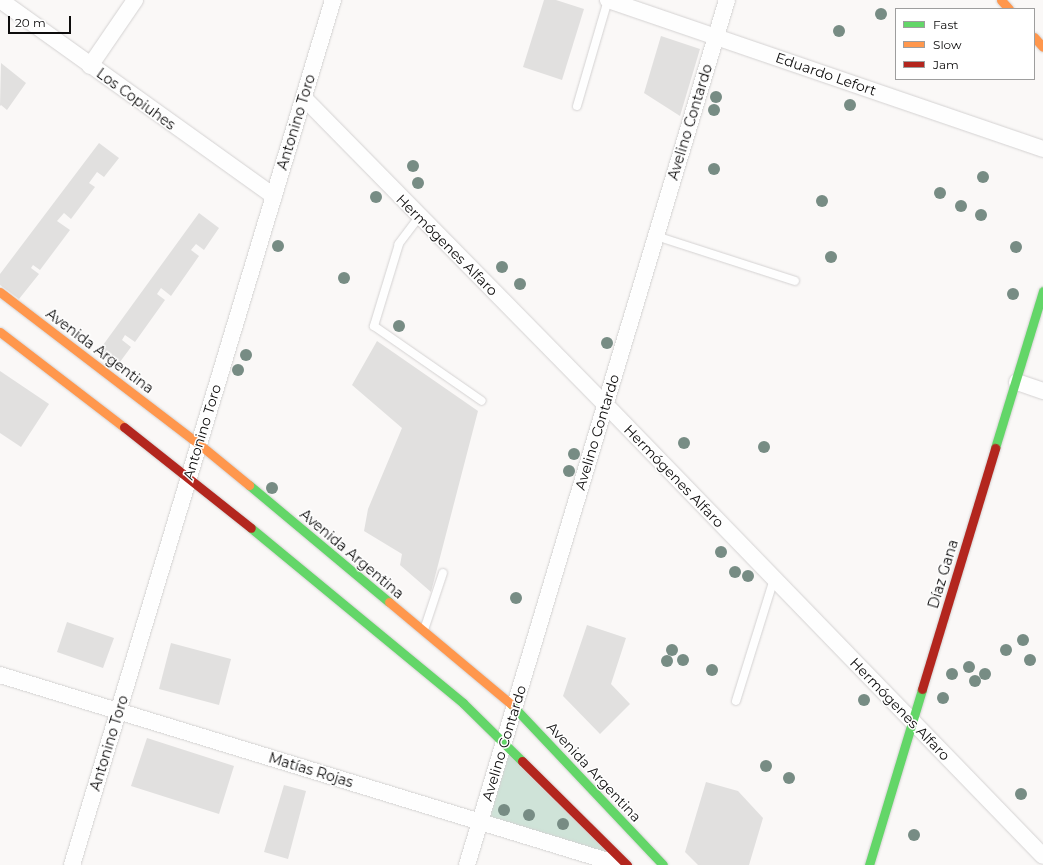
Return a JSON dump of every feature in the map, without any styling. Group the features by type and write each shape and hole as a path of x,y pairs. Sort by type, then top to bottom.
{"main road":[{"path":"1001,0 1008,8"},
{"path":"1035,38 1043,48"},
{"name":"Díaz Gana","path":"869,865 1017,382 1043,291"},
{"name":"Avenida Argentina","path":"0,292 199,444 515,708 663,865"},
{"path":"0,332 189,477 463,703 627,865"}],"street":[{"name":"Los Copiuhes","path":"0,0 90,66 274,196"},
{"path":"90,66 135,0"},
{"name":"Antonino Toro","path":"72,865 333,0"},
{"name":"Eduardo Lefort","path":"608,0 1043,149"},
{"name":"Avelino Contardo","path":"467,865 727,0"},
{"name":"Hermógenes Alfaro","path":"304,98 419,217 605,404 1043,856"},
{"path":"1017,382 1043,391"},
{"name":"Matías Rojas","path":"0,675 621,865"}],"lane":[{"path":"577,106 608,0"},
{"path":"419,217 400,244 374,326 482,401"},
{"path":"656,236 796,281"},
{"path":"424,632 443,573"},
{"path":"736,701 774,579"}],"green space":[{"path":"504,743 627,865 481,822"}],"building":[{"path":"544,0 556,0 584,9 562,80 523,67"},
{"path":"661,36 700,49 680,116 644,93"},
{"path":"1,63 26,83 7,110 1,105 0,106"},
{"path":"99,143 119,158 104,177 97,172 89,183 95,187 71,219 64,213 57,221 70,230 40,270 33,265 31,268 39,274 19,299 0,285 0,274"},
{"path":"199,213 219,228 204,250 196,244 191,250 199,256 171,296 161,288 157,294 165,300 135,342 125,335 122,340 131,347 117,366 98,352"},
{"path":"377,341 478,411 431,592 400,565 402,554 364,531 368,509 402,428 352,385"},
{"path":"0,371 49,404 21,447 0,433"},
{"path":"67,622 114,638 103,668 57,652"},
{"path":"587,625 626,638 611,684 630,704 600,734 563,696"},
{"path":"171,643 231,659 219,705 159,689"},
{"path":"147,738 234,766 219,814 131,786"},
{"path":"706,782 738,791 763,818 749,865 698,865 685,852"},
{"path":"284,785 306,791 288,859 264,852"}],"traffic: fast":[{"path":"995,448 1043,291"},
{"path":"249,485 389,602"},
{"path":"251,528 463,703 522,761"},
{"path":"869,865 922,689"},
{"path":"511,704 663,865"}],"traffic: slow":[{"path":"1001,0 1008,8"},
{"path":"1035,38 1043,47"},
{"path":"0,292 199,444 249,485"},
{"path":"0,332 124,427"},
{"path":"389,602 511,704"}],"traffic: jam":[{"path":"124,427 251,528"},
{"path":"922,689 995,448"},
{"path":"522,761 627,865"}]}
